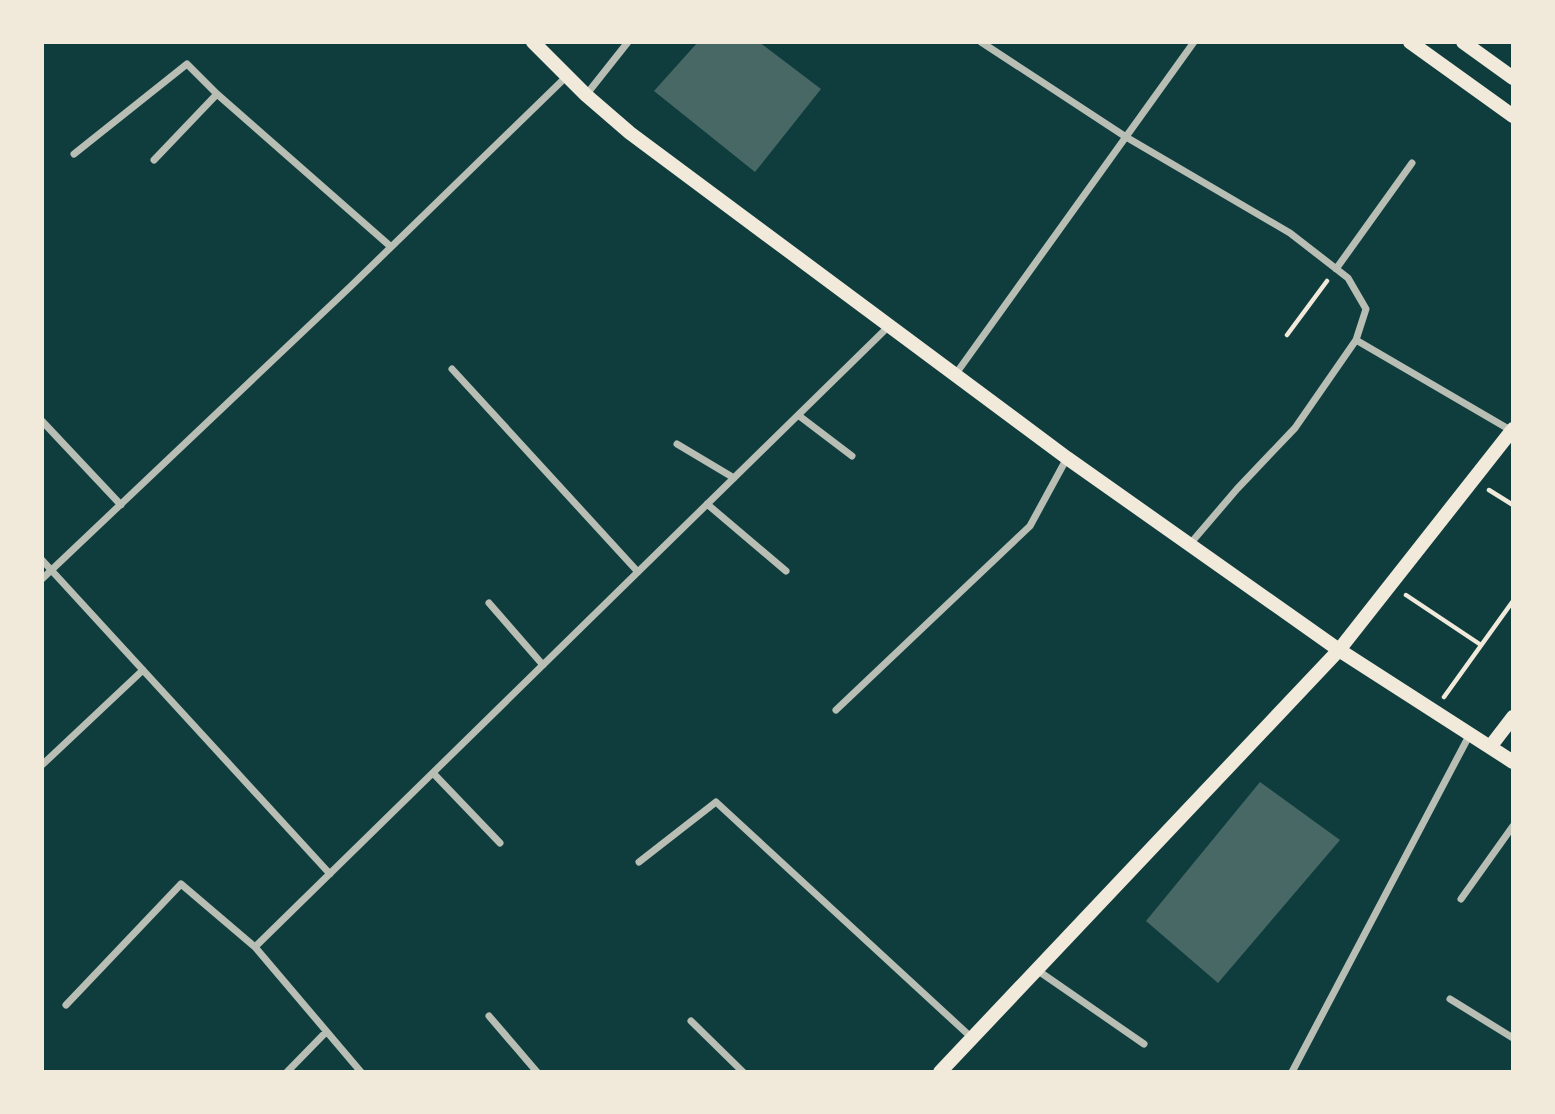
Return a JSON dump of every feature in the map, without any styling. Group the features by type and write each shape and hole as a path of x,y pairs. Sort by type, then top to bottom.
{"main road":[{"path":"533,42 630,132 954,376 1339,650 1436,709 1513,762"},
{"path":"1410,42 1513,116"},
{"path":"1464,42 1513,78"},
{"path":"940,1072 1339,650 1512,430"},
{"path":"1490,747 1513,717"}],"street":[{"path":"586,94 628,42"},
{"path":"981,42 1126,137 1290,233 1348,278 1366,309 1356,340 1295,428 1190,544"},
{"path":"954,376 1194,42"},
{"path":"74,154 187,64 217,94 390,246"},
{"path":"42,579 567,76"},
{"path":"154,160 217,94"},
{"path":"1336,269 1412,163"},
{"path":"255,947 889,326"},
{"path":"1356,340 1512,430"},
{"path":"452,369 638,572"},
{"path":"798,415 852,457"},
{"path":"42,421 121,505"},
{"path":"677,444 734,478"},
{"path":"836,709 1030,526 1067,458"},
{"path":"707,504 786,571"},
{"path":"42,560 330,874"},
{"path":"489,603 542,665"},
{"path":"42,765 143,670"},
{"path":"1292,1072 1471,734"},
{"path":"433,773 500,843"},
{"path":"639,862 716,802 973,1039"},
{"path":"1461,899 1513,826"},
{"path":"66,1005 181,884 255,947 361,1072"},
{"path":"1037,969 1144,1044"},
{"path":"1450,999 1513,1038"},
{"path":"489,1016 537,1072"},
{"path":"691,1021 743,1072"},
{"path":"287,1072 326,1032"}],"path":[{"path":"1287,335 1336,269"},
{"path":"1474,479 1513,505"},
{"path":"1390,585 1481,645"},
{"path":"1436,709 1513,601"},
{"path":"1507,610 1513,614"}],"building":[{"path":"698,42 759,42 821,89 755,172 654,91"},
{"path":"1260,782 1340,840 1218,983 1146,921"}]}
